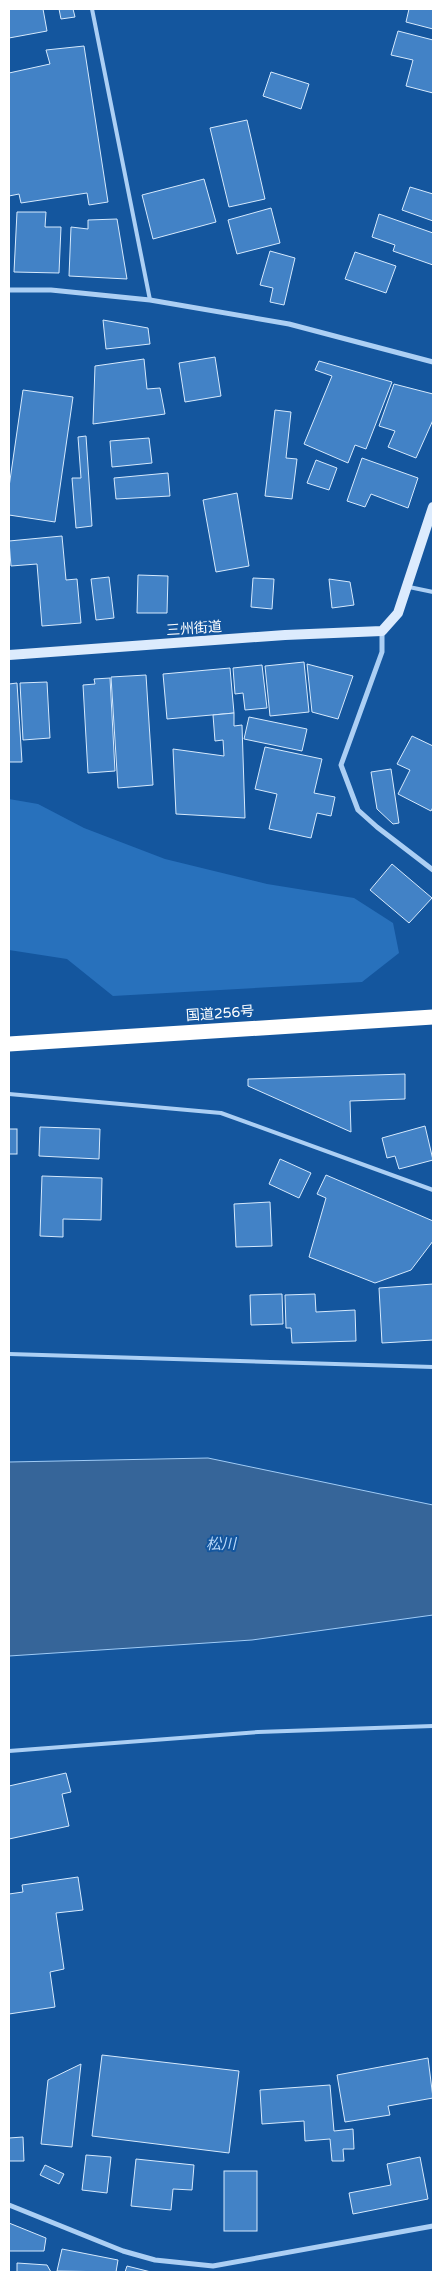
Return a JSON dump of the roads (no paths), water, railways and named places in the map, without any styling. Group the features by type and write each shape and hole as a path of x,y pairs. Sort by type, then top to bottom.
{"highway":[{"name":"国道256号","path":"9,1044 433,1017"}],"street":[{"path":"9,290 51,290 150,300 289,324 433,362"},
{"path":"433,507 398,613 382,631 382,652 341,765 358,810 433,870"},
{"name":"三州街道","path":"9,656 285,635 382,631"},
{"path":"9,2206 123,2251 155,2260 213,2266 433,2226"}],"lane":[{"path":"92,9 150,300"},
{"path":"407,586 433,592"},
{"path":"9,1094 221,1113 433,1190"},
{"path":"9,1354 433,1367"},
{"path":"9,1751 258,1732 433,1726"}],"water":[{"name":"松川","path":"208,1458 433,1505 433,1615 252,1640 9,1656 9,1462"}]}
